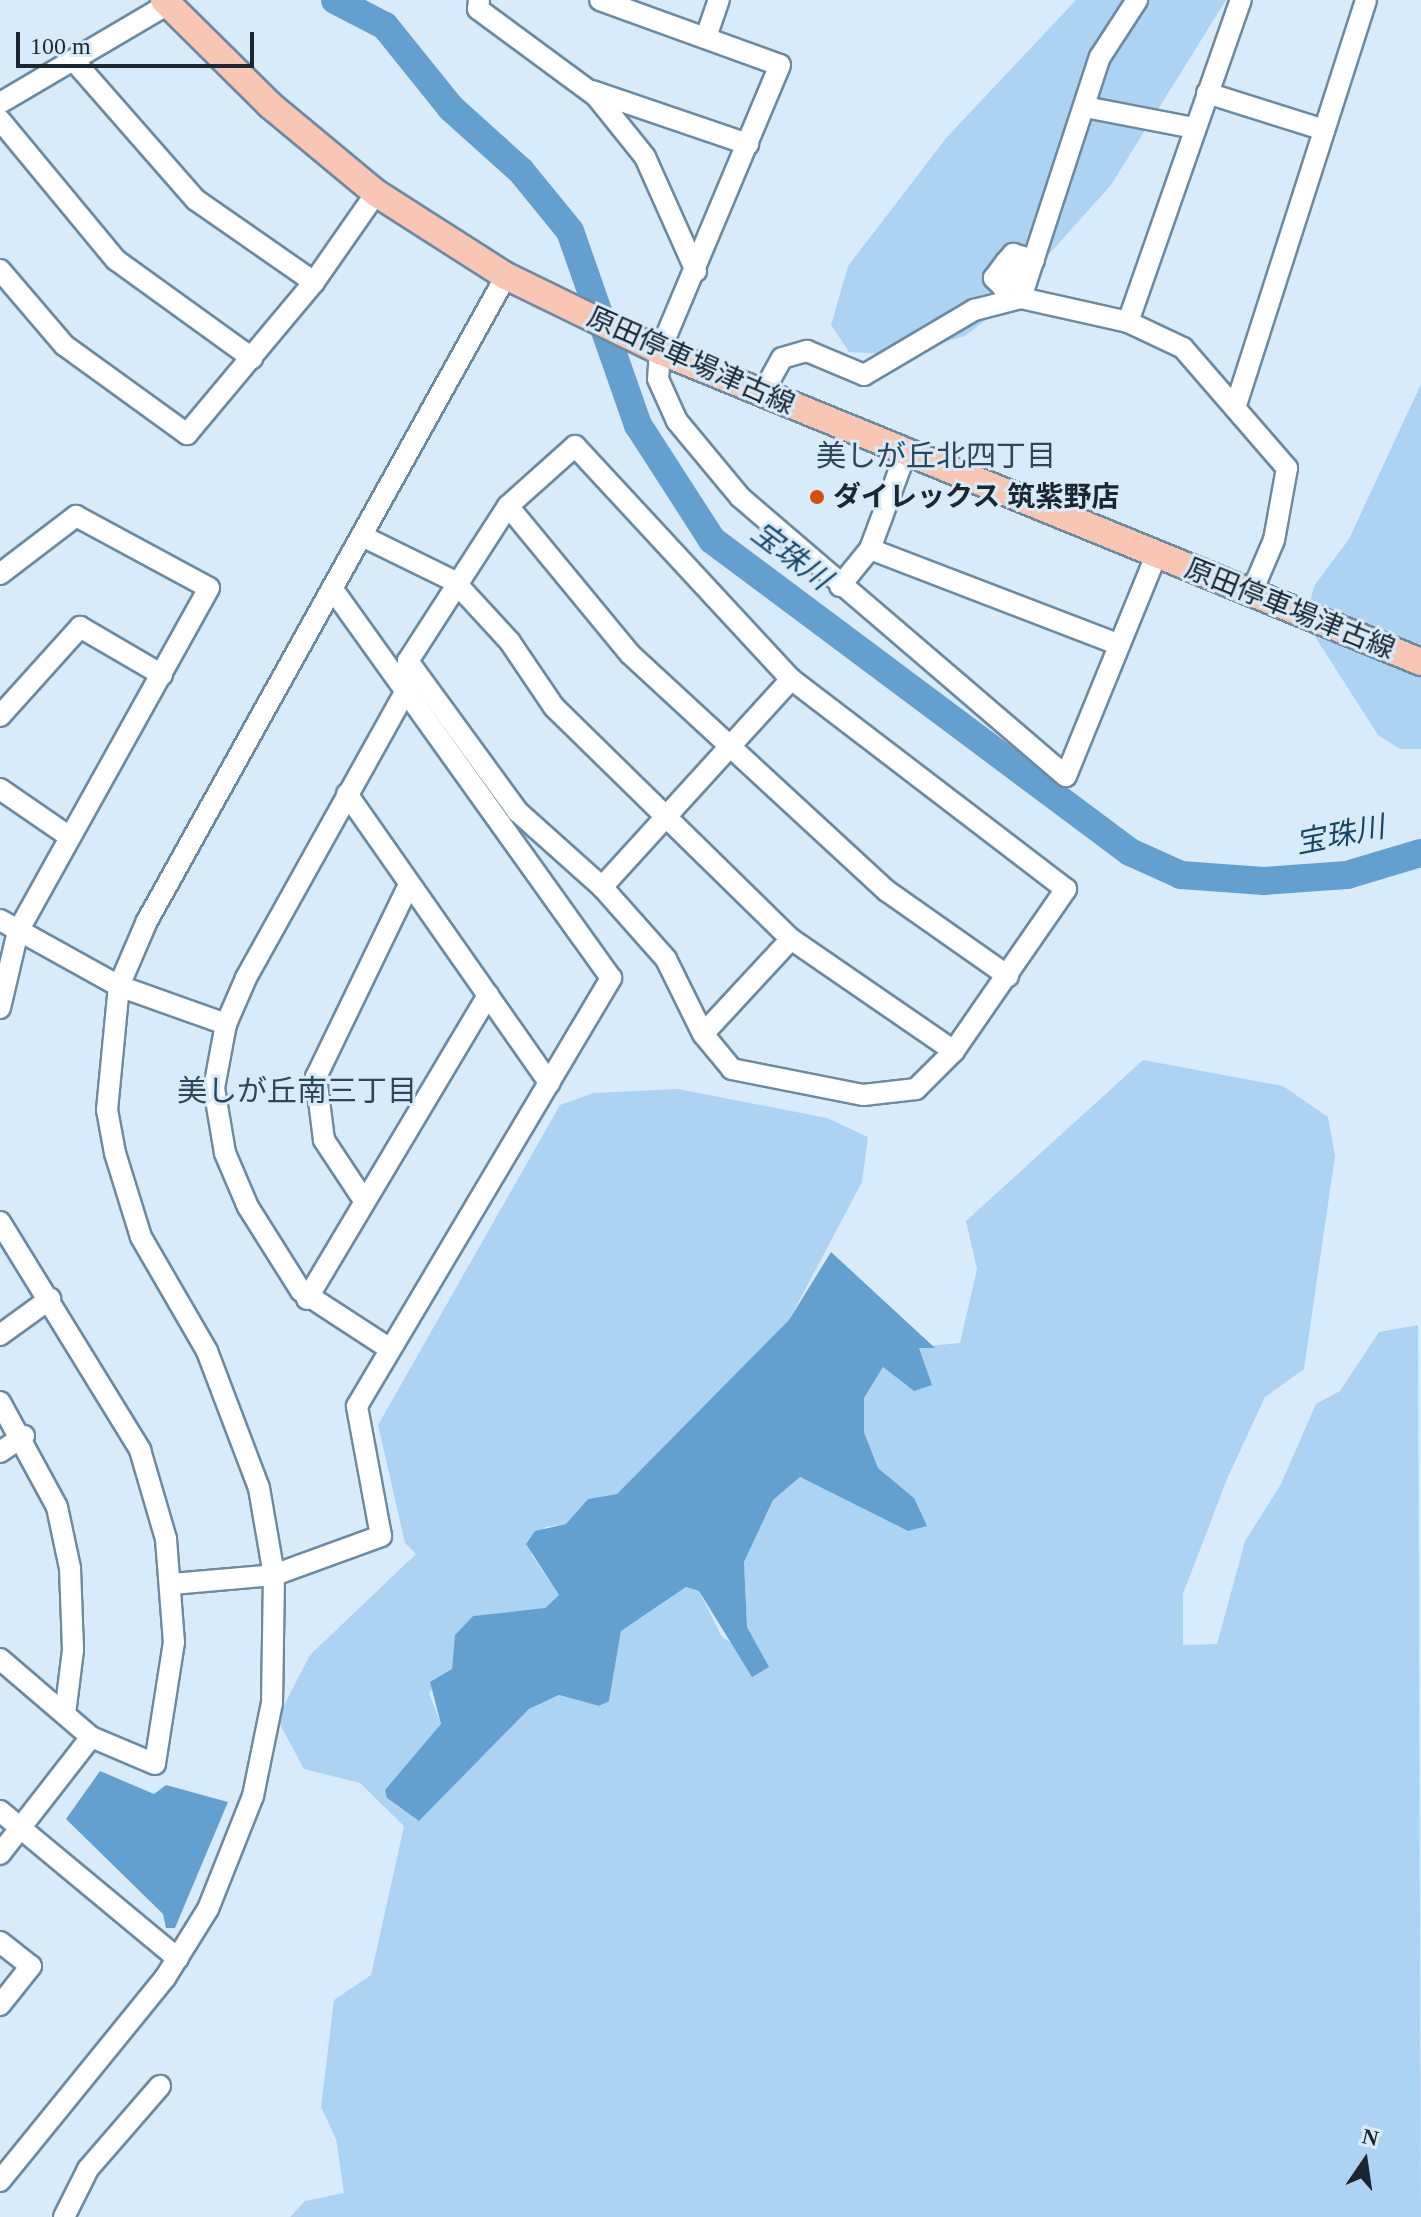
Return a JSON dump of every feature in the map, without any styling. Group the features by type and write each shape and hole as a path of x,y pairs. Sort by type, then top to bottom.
{"main road":[{"name":"原田停車場津古線","path":"166,2 270,105 376,193 506,276 653,347 762,394 1421,662"}],"street":[{"path":"479,0 478,9 588,90 645,157 696,271"},
{"path":"600,0 780,65 696,271 653,347 658,379 677,421 740,497 840,586 1066,776 1156,555"},
{"path":"706,37 719,0"},
{"path":"1021,298 1100,57 1137,0"},
{"path":"1128,322 1241,0"},
{"path":"1237,402 1366,0"},
{"path":"0,103 75,62 166,2"},
{"path":"75,62 196,200 314,282"},
{"path":"588,90 748,144"},
{"path":"1207,93 1324,130"},
{"path":"1085,107 1194,128"},
{"path":"0,120 116,260 252,358"},
{"path":"0,270 64,345 187,434 314,282 376,193"},
{"path":"1006,262 1013,254 1034,260"},
{"path":"0,2181 178,1959 208,1909 253,1796 272,1703 274,1575 242,1430 124,1190 107,1110 119,986 147,921 506,276"},
{"path":"762,394 782,358 807,351 864,375 974,310 1021,298 1128,322 1183,348 1237,402 1287,468 1274,540 1251,594"},
{"path":"575,446 791,679 1066,889 954,1051 916,1089 863,1095 732,1069 703,1034 666,959 602,887 518,812 408,661 454,581 508,506 575,446"},
{"path":"840,586 870,549 906,452"},
{"path":"508,506 630,654 887,891 1008,976"},
{"path":"0,574 76,516 209,588 162,675 67,835 18,931 0,1008"},
{"path":"362,536 454,581 510,642 554,707 667,814 791,939 954,1051"},
{"path":"870,549 1118,644"},
{"path":"172,1584 274,1575 381,1536 357,1406 611,978 333,590"},
{"path":"0,716 80,627 162,675"},
{"path":"602,887 791,679"},
{"path":"390,1349 307,1299 248,1207 225,1153 214,1088 226,1024 347,794 405,692"},
{"path":"0,789 67,835"},
{"path":"347,794 549,1083"},
{"path":"363,1199 324,1140 316,1077 409,885"},
{"path":"0,920 119,986 226,1024"},
{"path":"703,1034 791,939"},
{"path":"307,1299 363,1199 488,995"},
{"path":"0,1222 140,1450 172,1584 171,1689 155,1764 91,1737 0,1659"},
{"path":"0,1335 50,1299"},
{"path":"0,1402 24,1436 57,1507 70,1568 73,1650 65,1714"},
{"path":"0,1452 24,1436"},
{"path":"0,1854 91,1737"},
{"path":"0,1811 178,1959"},
{"path":"0,1942 31,1966 0,2005"},
{"path":"64,2217 88,2169 160,2086"}],"shaded area":[{"path":"1076,0 1226,0 1111,185 999,310 965,336 902,355 849,352 831,325 848,266 947,137"},
{"path":"1421,384 1421,749 1400,749 1378,735 1305,621 1314,586 1349,539"},
{"path":"1143,1060 1283,1086 1328,1117 1335,1156 1304,1369 1265,1397 1227,1479 1183,1594 1183,1645 1217,1644 1245,1541 1280,1486 1316,1404 1340,1391 1379,1332 1418,1325 1421,2217 290,2217 305,2201 344,2193 336,2139 321,2107 334,2000 371,1975 404,1826 360,1783 304,1769 277,1719 310,1655 416,1554 405,1543 378,1425 560,1105 593,1093 678,1089 827,1118 868,1137 862,1182 789,1320 732,1382 617,1494 588,1499 566,1524 545,1527 531,1554 559,1595 545,1608 473,1616 456,1635 452,1669 429,1693 441,1724 387,1798 419,1821 529,1709 559,1695 599,1706 609,1701 621,1631 686,1587 699,1591 722,1637 768,1667 747,1627 744,1562 773,1500 800,1477 908,1531 914,1498 878,1468 864,1432 864,1398 883,1367 914,1391 923,1368 918,1347 960,1343 977,1269 966,1221"},
{"path":"831,1252 935,1348 919,1348 932,1385 914,1391 883,1367 864,1398 864,1432 878,1468 914,1498 927,1526 908,1531 800,1477 773,1500 744,1562 747,1627 769,1667 752,1677 699,1591 686,1587 621,1631 609,1701 599,1706 559,1695 529,1709 419,1821 387,1798 385,1790 441,1724 430,1682 452,1669 455,1635 473,1616 545,1608 559,1595 526,1544 535,1531 566,1524 588,1499 617,1494 789,1320"},
{"path":"100,1771 154,1794 166,1785 228,1802 175,1928 166,1928 163,1914 66,1819"}],"waterway":[{"name":"宝珠川","path":"335,0 385,26 451,108 521,171 570,231 638,425 712,540 1130,852 1181,875 1264,881 1347,875 1421,853"}],"place":[{"name":"ダイレックス 筑紫野店","path":"817,497"}],"district":[{"name":"美しが丘北四丁目","path":"936,456"},
{"name":"美しが丘南三丁目","path":"297,1091"}]}
